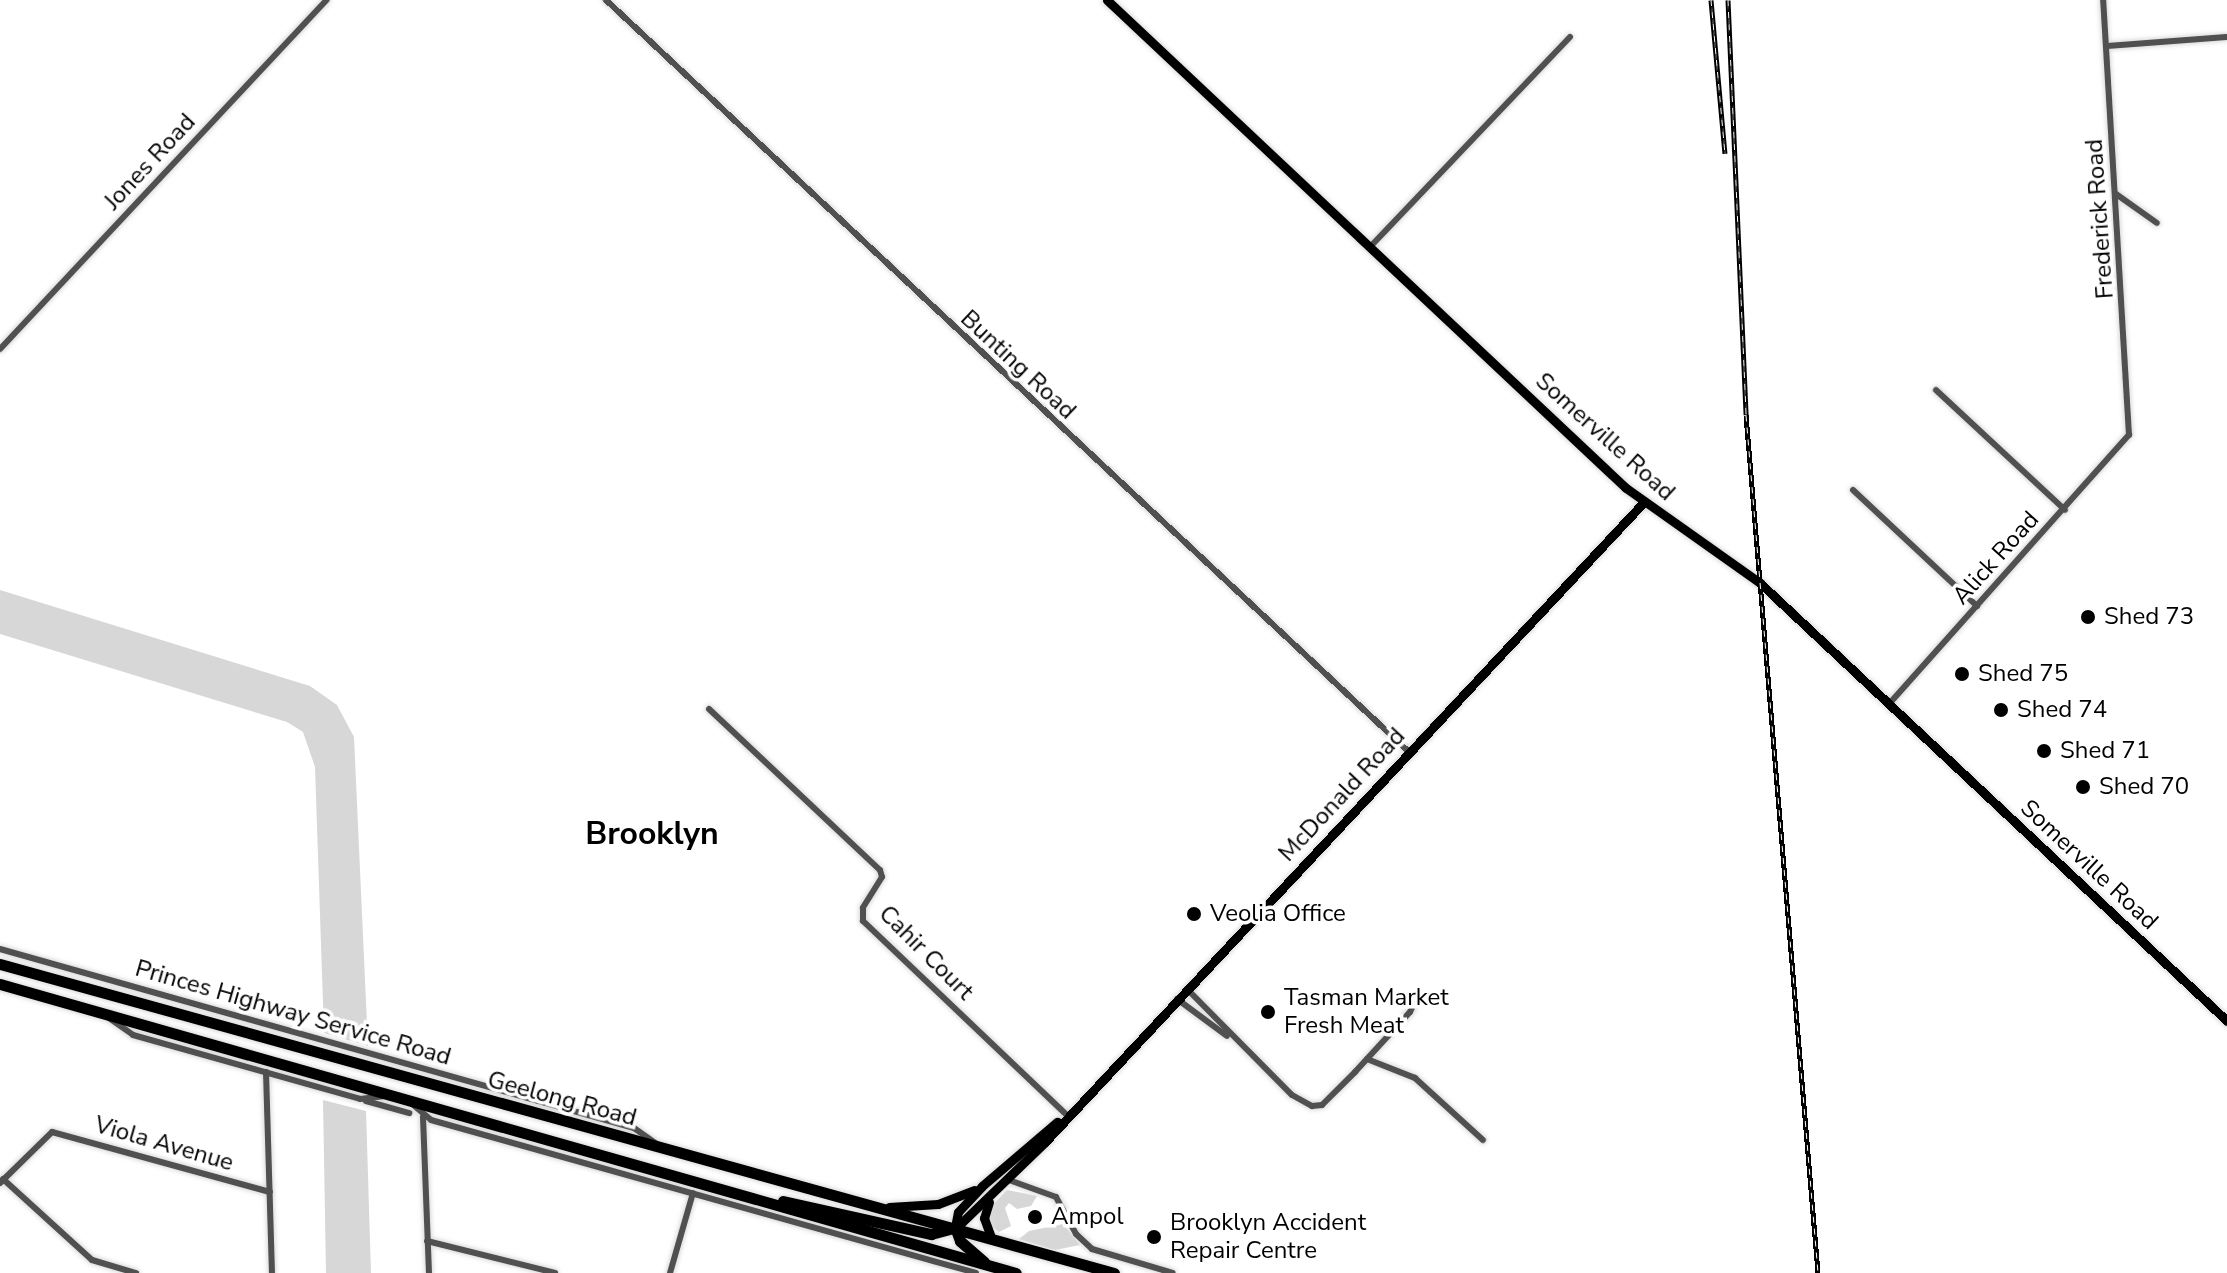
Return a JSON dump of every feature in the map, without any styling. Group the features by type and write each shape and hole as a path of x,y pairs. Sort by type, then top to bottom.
{"highway":[{"name":"Geelong Road","path":"0,964 692,1158 889,1207 1114,1273"},
{"name":"Geelong Road","path":"0,984 98,1009 1016,1273"},
{"path":"688,1177 692,1158"},
{"path":"771,1202 799,1201 931,1234 956,1228 960,1241 988,1265"}],"main road":[{"name":"Somerville Road","path":"1107,0 1643,503 1756,579 2227,1021"},
{"name":"McDonald Road","path":"956,1228 1009,1180 1643,503"},
{"name":"McDonald Road","path":"956,1228 958,1212 982,1186 1068,1114"},
{"path":"999,1170 1009,1180"},
{"path":"889,1207 938,1204 982,1186"},
{"path":"990,1198 984,1220 991,1237"}],"street":[{"name":"Jones Road","path":"0,349 327,0"},
{"name":"Bunting Road","path":"606,0 1410,753"},
{"name":"Frederick Road","path":"2103,0 2129,435"},
{"path":"1370,247 1570,37"},
{"path":"2107,46 2227,37"},
{"path":"2116,194 2157,223"},
{"path":"1936,390 2065,510"},
{"name":"Alick Road","path":"1889,704 2129,435"},
{"path":"1853,490 1977,606"},
{"name":"Cahir Court","path":"709,709 880,870 882,877 863,908 863,921 1068,1114"},
{"name":"Princes Highway Service Road","path":"0,949 634,1128 663,1150"},
{"path":"1187,989 1234,1040 1292,1095 1312,1106 1329,1099 1367,1059 1410,1012 1418,994"},
{"path":"1177,999 1234,1040"},
{"name":"Princes Highway Service Road","path":"98,1009 133,1035 409,1113"},
{"path":"1367,1059 1415,1078 1483,1140"},
{"path":"266,1072 272,1273"},
{"name":"Princes Highway Service Road","path":"360,1099 400,1095 423,1117 976,1273"},
{"path":"423,1117 429,1273"},
{"name":"Viola Avenue","path":"2,1181 48,1133 270,1192"},
{"path":"556,1154 583,1148"},
{"path":"1009,1180 1056,1197 1078,1236 1092,1249 1173,1273"},
{"path":"2,1181 92,1260 136,1273"},
{"path":"670,1273 693,1193"},
{"path":"427,1241 555,1273"}],"shaded area":[{"path":"0,590 310,686 337,705 354,737 368,1046 324,1033 315,767 303,732 287,722 0,634"},
{"path":"323,1100 366,1111 371,1273 326,1273"},
{"path":"1007,1190 1037,1196 1031,1206 1017,1209 1009,1203 1005,1208 1011,1226 999,1232 988,1223 990,1208"},
{"path":"1063,1224 1080,1245 1055,1250 1019,1239 1029,1231"}],"railway":[{"path":"1711,0 1725,153"},
{"path":"1728,0 1746,415 1818,1273"}],"place":[{"name":"Shed 73","path":"2088,617"},
{"name":"Shed 75","path":"1962,674"},
{"name":"Shed 74","path":"2001,710"},
{"name":"Shed 71","path":"2044,751"},
{"name":"Shed 70","path":"2083,787"},
{"name":"Veolia Office","path":"1194,914"},
{"name":"Tasman Market Fresh Meat","path":"1268,1012"},
{"name":"Ampol","path":"1035,1217"},
{"name":"Brooklyn Accident Repair Centre","path":"1154,1237"}],"district":[{"name":"Brooklyn","path":"652,834"}]}
